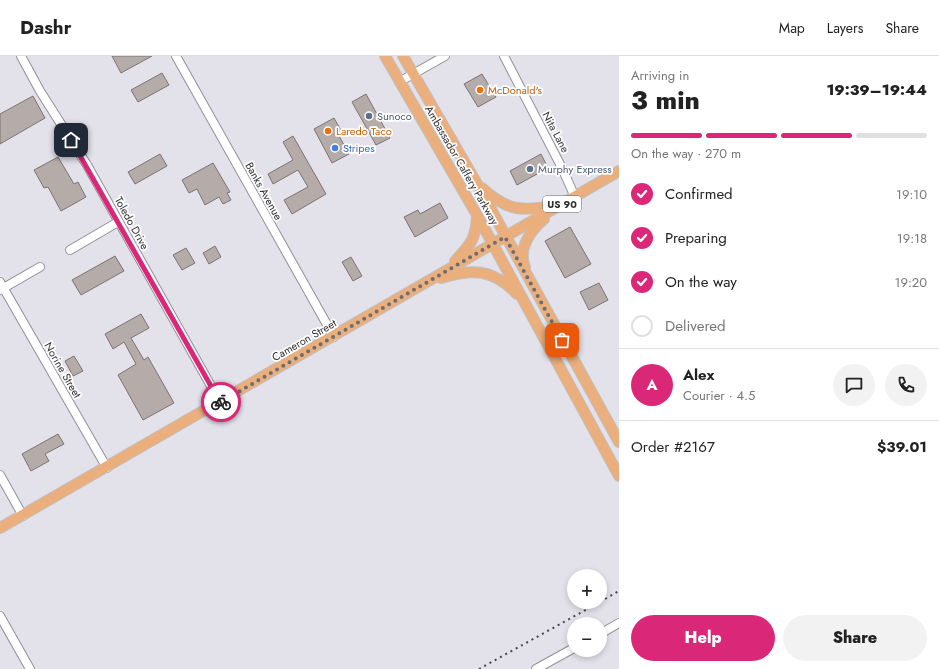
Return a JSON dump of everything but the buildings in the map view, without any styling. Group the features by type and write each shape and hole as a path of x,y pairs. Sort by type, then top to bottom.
{"main road":[{"name":"Ambassador Caffery Parkway","path":"385,56 477,215 619,476"},
{"name":"Ambassador Caffery Parkway","path":"403,56 476,182 534,290 619,442"},
{"name":"Cameron Street","path":"0,528 107,468 619,171"},
{"path":"476,182 499,202 518,209 538,208 565,203"},
{"path":"534,290 523,262 523,250 532,230 555,208"},
{"path":"446,270 472,242 475,236 477,215"},
{"path":"427,282 467,272 485,273 499,278 525,303"}],"street":[{"name":"Toledo Drive","path":"21,56 40,91 87,164 118,222 220,402"},
{"name":"Banks Avenue","path":"176,56 334,337"},
{"path":"399,82 445,56"},
{"name":"Nita Lane","path":"504,56 562,168 575,197"},
{"path":"70,250 118,222"},
{"path":"1,287 40,267"},
{"name":"Norine Street","path":"1,287 107,468"},
{"path":"0,475 23,516"},
{"path":"0,616 30,669"},
{"path":"607,630 619,623"},
{"path":"536,669 567,652"}],"railway":[{"path":"607,598 619,591"},
{"path":"479,669 587,609"}],"way so far":[{"path":"221,402 505,237 562,340"}],"place":[{"name":"McDonald's","path":"480,90"},
{"name":"Sunoco","path":"369,116"},
{"name":"Laredo Taco","path":"328,131"},
{"name":"Stripes","path":"335,148"},
{"name":"Murphy Express","path":"530,169"}],"route":[{"path":"71,140 87,164 126,236 221,402"}]}
